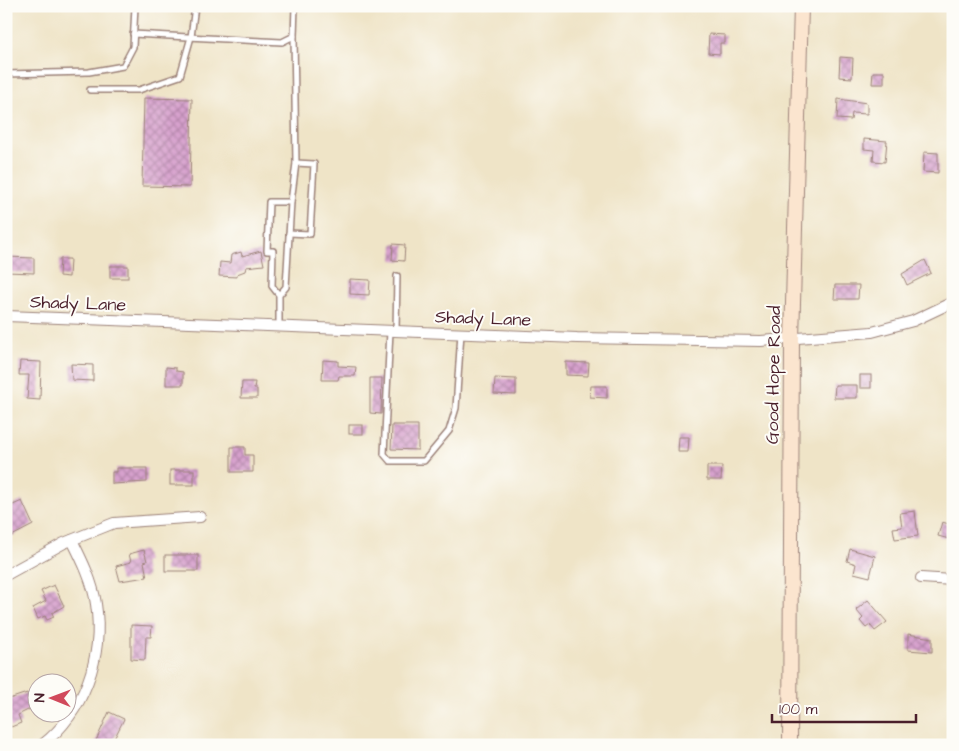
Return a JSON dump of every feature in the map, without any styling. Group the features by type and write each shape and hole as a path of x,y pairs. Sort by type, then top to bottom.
{"main road":[{"name":"Good Hope Road","path":"790,745 792,340 801,6"}],"street":[{"name":"Shady Lane","path":"6,316 706,342 792,340 872,332 895,327 928,315 953,302"},
{"path":"6,575 72,540 114,522 200,517"},
{"path":"48,743 82,698 92,669 96,642 96,603 88,575 72,540"},
{"path":"921,578 953,580"}],"lane":[{"path":"6,74 89,72 123,66 133,47 135,6"},
{"path":"90,90 139,90 180,76 191,37 195,6"},
{"path":"279,295 286,287 291,202 296,163 295,6"},
{"path":"134,34 282,42 294,36"},
{"path":"289,233 310,234 314,164 296,163"},
{"path":"279,327 279,295 272,286 273,251 267,251 269,202 291,202"},
{"path":"397,276 384,454 390,461 424,461 434,452 451,425 456,408 461,333"}],"building":[{"path":"709,34 725,35 725,43 720,43 720,54 708,53"},
{"path":"840,57 853,58 852,78 839,77"},
{"path":"873,72 884,72 884,84 872,84"},
{"path":"144,98 192,99 190,187 142,186"},
{"path":"838,99 867,103 867,114 852,113 851,120 837,119"},
{"path":"864,139 887,141 885,162 873,161 874,150 864,149"},
{"path":"924,152 938,153 938,173 923,172"},
{"path":"393,244 405,245 404,261 392,260"},
{"path":"261,251 264,265 246,267 245,271 237,274 237,277 219,276 220,262 230,263 231,255 241,252 242,256"},
{"path":"6,257 34,258 34,273 6,272"},
{"path":"60,259 70,259 69,277 59,276"},
{"path":"925,260 931,273 907,285 902,274"},
{"path":"110,266 128,266 128,278 110,278"},
{"path":"350,279 370,280 369,295 350,294"},
{"path":"835,285 859,285 858,299 834,299"},
{"path":"323,360 338,361 338,366 356,367 355,376 339,376 338,380 322,380"},
{"path":"20,361 41,362 40,400 27,399 29,375 19,375"},
{"path":"566,362 589,363 588,376 566,375"},
{"path":"71,364 93,365 93,381 72,380"},
{"path":"166,367 176,368 176,371 183,372 183,385 166,385"},
{"path":"860,375 871,375 871,388 860,388"},
{"path":"370,378 382,378 381,414 370,413"},
{"path":"495,378 516,379 516,395 494,394"},
{"path":"242,382 255,382 254,389 257,389 257,398 241,398"},
{"path":"835,385 857,385 857,398 834,398"},
{"path":"591,386 607,386 607,398 590,397"},
{"path":"349,425 363,425 363,434 349,434"},
{"path":"392,425 418,425 418,450 391,449"},
{"path":"679,437 689,437 688,452 678,452"},
{"path":"231,447 245,447 245,455 253,455 253,472 231,472"},
{"path":"707,466 722,466 721,480 707,480"},
{"path":"116,468 147,468 147,482 112,484 112,472 116,472"},
{"path":"170,470 194,470 194,485 170,485"},
{"path":"22,501 33,525 6,539 6,508"},
{"path":"915,511 918,536 895,539 893,528 902,527 900,513"},
{"path":"942,522 953,525 953,540 938,536"},
{"path":"850,549 875,556 870,577 854,573 856,564 847,561"},
{"path":"144,550 147,561 144,562 147,577 120,581 116,566 131,562 129,554"},
{"path":"165,555 198,555 198,571 165,571"},
{"path":"54,585 64,606 52,613 54,617 47,620 45,616 38,619 33,608 46,601 41,591"},
{"path":"868,600 887,622 875,631 870,625 866,628 860,621 863,618 856,610"},
{"path":"131,625 152,626 151,637 146,637 145,660 131,659"},
{"path":"908,634 932,638 932,652 908,650"},
{"path":"27,693 28,695 28,710 18,715 21,723 11,727 6,716 6,700"},
{"path":"109,712 124,719 111,745 94,745"}]}
